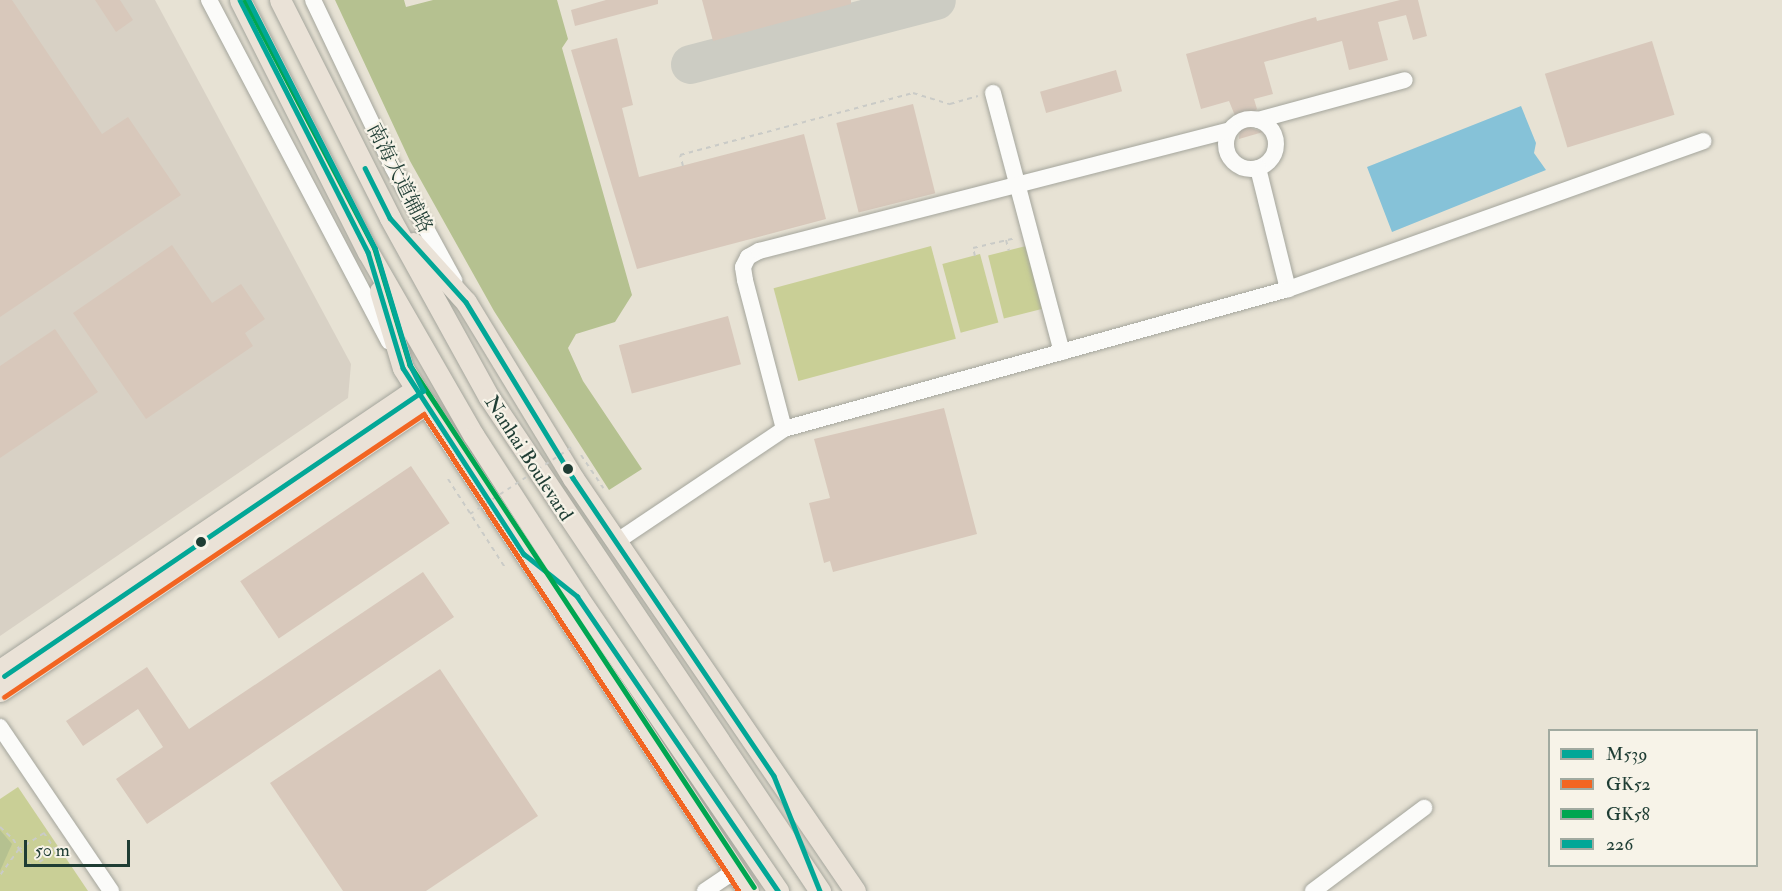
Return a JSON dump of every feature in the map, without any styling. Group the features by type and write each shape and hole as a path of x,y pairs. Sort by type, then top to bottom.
{"main road":[{"name":"Nanhai Boulevard","path":"239,0 368,252 474,436 577,596 778,891"},
{"name":"Nanhai Boulevard","path":"280,0 390,218 483,387 531,464 818,888"},
{"path":"390,218 466,302"},
{"path":"368,252 403,368 748,891"},
{"name":"南海大道辅路","path":"466,302 616,542 774,776 855,891"},
{"path":"0,670 421,397"},
{"path":"0,690 421,397"},
{"path":"524,554 577,596"},
{"path":"774,776 818,888"}],"street":[{"path":"209,0 403,368"},
{"name":"南海大道辅路","path":"313,0 393,168 466,302"},
{"path":"784,429 745,280 743,267 748,257 759,251 1230,130 1243,120 1258,120 1405,80"},
{"path":"993,93 1062,352"},
{"path":"1230,130 1226,144 1231,158 1243,167 1258,168 1271,159 1276,144 1271,129 1258,120"},
{"path":"616,542 784,429 1288,289 1366,264 1704,141"},
{"path":"1258,168 1288,289"},
{"path":"0,727 111,891"},
{"path":"1313,891 1424,808"},
{"path":"705,891 735,871"}],"path":[{"path":"683,166 680,155 913,93 950,104 993,93"},
{"path":"975,256 973,248 1030,234"},
{"path":"1006,240 1009,250"},
{"path":"470,514 575,445 606,493"},
{"path":"448,479 507,569"},
{"path":"0,827 19,849 32,867 56,851 44,833 19,849 0,875"}],"shaded area":[{"path":"0,0 155,0 351,364 348,398 0,636"}],"green space":[{"path":"335,0 404,0 406,7 433,0 557,0 568,39 562,48 632,295 615,322 576,334 568,348 583,381 642,469 609,490 494,311 410,161"},
{"path":"931,246 956,339 798,381 774,288"},
{"path":"1026,246 1042,309 1004,319 988,255"},
{"path":"980,254 998,323 961,333 942,264"},
{"path":"18,787 88,891 0,891 0,799"},
{"path":"0,830 12,844 0,871"}],"water":[{"path":"1521,106 1536,143 1534,153 1546,170 1392,232 1367,167"}],"building":[{"path":"0,0 12,0 102,134 128,117 181,195 0,317"},
{"path":"95,0 120,0 133,20 116,32"},
{"path":"606,0 658,0 658,4 575,26 571,10"},
{"path":"702,0 851,0 851,4 713,41"},
{"path":"1400,0 1418,0 1427,36 1413,40 1406,15 1378,22 1388,60 1349,70 1342,41 1264,62 1273,94 1254,99 1257,109 1248,118 1251,128 1263,132 1239,139 1240,128 1229,101 1201,109 1186,54 1316,17 1317,21"},
{"path":"617,38 633,105 622,108 639,177 804,134 826,219 637,269 571,50"},
{"path":"1652,41 1675,115 1567,147 1545,74"},
{"path":"1116,70 1122,91 1046,113 1040,92"},
{"path":"913,104 935,193 859,212 836,123"},
{"path":"172,245 212,303 241,284 265,319 245,333 253,346 146,419 73,313"},
{"path":"728,316 741,364 632,394 619,345"},
{"path":"55,329 98,392 0,458 0,366"},
{"path":"944,408 977,534 833,572 830,561 824,563 809,503 830,498 814,439"},
{"path":"411,466 450,523 279,638 240,581"},
{"path":"423,572 454,617 147,824 116,779 163,747 138,709 83,746 66,721 147,667 189,729"},
{"path":"440,669 538,816 426,891 343,891 270,783"}],"taxiway":[{"path":"690,64 936,0"}],"transit line":[{"name":"M539","path":"240,0 368,252 403,368 524,554 577,596 778,891"},
{"name":"GK58","path":"245,0 375,249 410,365 754,887"},
{"name":"226","path":"4,676 423,391 410,365 375,249 248,0"},
{"name":"M539","path":"365,168 390,218 466,302 573,478 774,776 820,891"},
{"name":"GK52","path":"4,697 424,414 739,891"}]}
